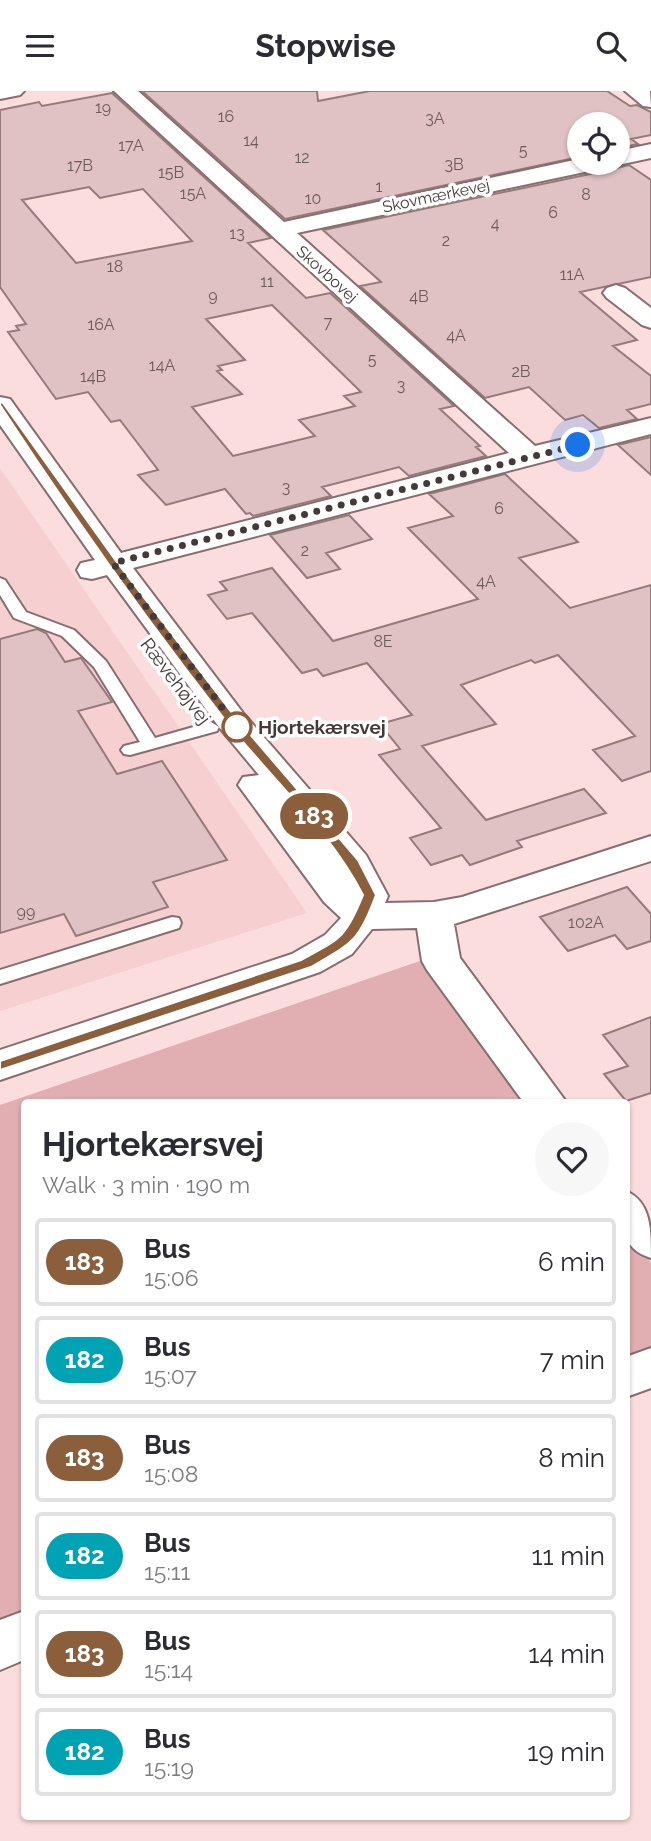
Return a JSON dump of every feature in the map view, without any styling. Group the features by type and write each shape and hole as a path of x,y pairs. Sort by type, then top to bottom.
{"street":[{"path":"0,93 13,91"},
{"name":"Skovbovej","path":"125,91 530,457"},
{"path":"636,91 651,101"},
{"path":"630,155 651,151"},
{"name":"Skovmærkevej","path":"279,230 567,169"},
{"path":"615,293 651,320"},
{"name":"Rævehøjvej","path":"0,405 102,566 211,727 360,921"},
{"path":"102,566 651,426"},
{"name":"Rævehøjvej","path":"0,438 102,566 353,863 369,895 360,921"},
{"path":"0,1065 306,963 346,941 360,921 434,915 466,909 651,848"},
{"path":"434,915 440,961 544,1099"},
{"path":"630,1213 651,1241"},
{"path":"630,1376 651,1367"},
{"path":"0,1646 21,1636"}],"lane":[{"path":"0,583 20,615 68,633 100,664 150,744"},
{"path":"130,750 211,727"},
{"path":"0,977 172,923"}],"shaded area":[{"path":"0,468 307,913 0,1011"},
{"path":"449,951 545,1099 21,1099 21,1615 0,1625 0,1105"},
{"path":"630,1231 651,1263 651,1349 630,1357"}],"building":[{"path":"142,91 317,91 318,101 370,91 607,91 630,106 637,105 651,112 651,135 631,139 638,144 630,146 630,112 567,112 567,160 285,219"},
{"path":"112,93 271,238 248,243 306,298 330,293 454,406 440,409 480,446 476,447 486,456 409,476 399,467 322,487 331,496 253,516 246,514 225,489 166,505 138,475 158,470 120,420 111,422 88,392 56,399 8,332 19,330 16,326 26,324 0,287 0,110 39,102 42,106","holes":["89,187 100,198 143,189 192,241 76,263 22,200","272,305 361,392 344,396 355,406 299,420 315,436 233,456 192,407 242,394 217,371 222,370 218,366 245,360 206,319"]},
{"path":"630,166 651,180 651,277 580,292 637,340 613,346 651,376 651,404 627,410 637,419 599,428 583,415 565,420 529,387 485,398 360,286 381,282 323,230 585,175 630,175"},
{"path":"651,437 651,475 618,445"},
{"path":"505,474 578,542 519,558 570,608 651,585 651,771 622,781 593,750 635,736 558,655 535,663 531,660 461,685 496,724 422,746 486,820 584,789 606,813 517,841 522,847 470,865 462,855 431,865 410,838 441,828 379,755 400,749 380,724 412,715 367,663 323,676 317,669 302,673 252,613 227,619 208,595 227,590 220,582 272,568 333,641 478,599 408,528 453,516 429,494"},
{"path":"349,515 372,539 326,553 340,569 307,578 270,535"},
{"path":"37,629 46,633 65,662 81,658 112,702 78,711 117,774 162,761 227,860 153,882 168,907 76,936 64,914 0,933 0,639"},
{"path":"627,887 651,914 651,941 627,949 615,935 568,951 540,917"},
{"path":"651,1017 651,1093 624,1099 604,1074 628,1066 603,1035"}],"bus line":[{"name":"183","path":"0,405 113,563 231,720 353,863 369,895 358,925 346,941 328,953 306,963 0,1065"}],"place":[{"name":"Hjortekærsvej","path":"237,727"}],"route":[{"path":"237,727 113,563 578,445"}]}
